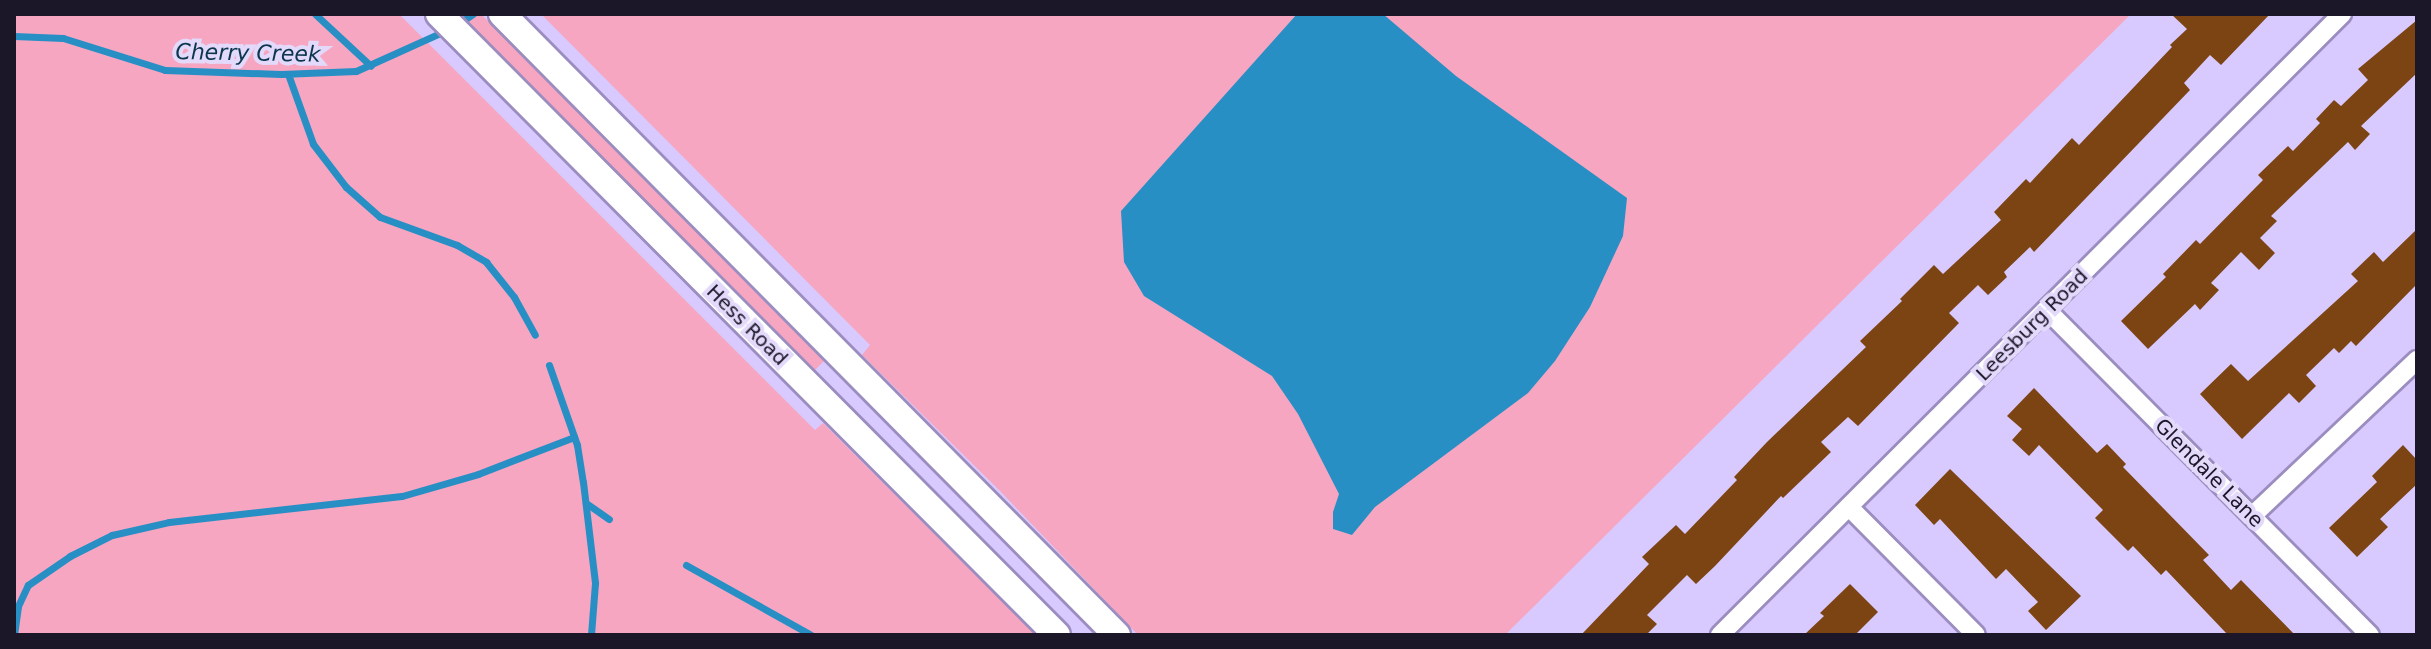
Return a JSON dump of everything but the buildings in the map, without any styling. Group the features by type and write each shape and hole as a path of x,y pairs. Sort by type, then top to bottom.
{"main road":[{"name":"Hess Road","path":"439,14 1057,635"},
{"path":"502,14 1117,635"}],"street":[{"name":"Leesburg Road","path":"1720,635 2342,14"},
{"name":"Glendale Lane","path":"2047,310 2370,635"},
{"path":"2252,516 2417,360"},
{"path":"1849,507 1976,635"}],"shaded area":[{"path":"14,14 399,14 815,430 823,423 1036,635 14,635"},
{"path":"460,14 481,14 825,360 815,370"},
{"path":"541,14 2131,14 1505,635 1138,635 1000,491 862,355 870,345"}],"water":[{"path":"1297,14 1383,14 1456,76 1627,198 1623,236 1590,307 1555,361 1528,393 1375,507 1352,535 1333,529 1333,512 1339,494 1298,414 1272,376 1144,296 1124,262 1121,211"}],"waterway":[{"path":"315,14 371,66"},
{"name":"Cherry Creek","path":"458,24 473,14"},
{"name":"Cherry Creek","path":"14,36 63,38 165,70 281,74 356,71 447,30"},
{"path":"288,74 313,144 346,187 380,217 457,245 486,262 514,297 535,335"},
{"path":"549,365 577,445 583,482 595,583 591,635"},
{"path":"14,635 18,606 28,585 70,556 112,535 169,522 402,496 478,474 574,437"},
{"path":"586,503 609,519"},
{"path":"686,565 811,635"}]}
